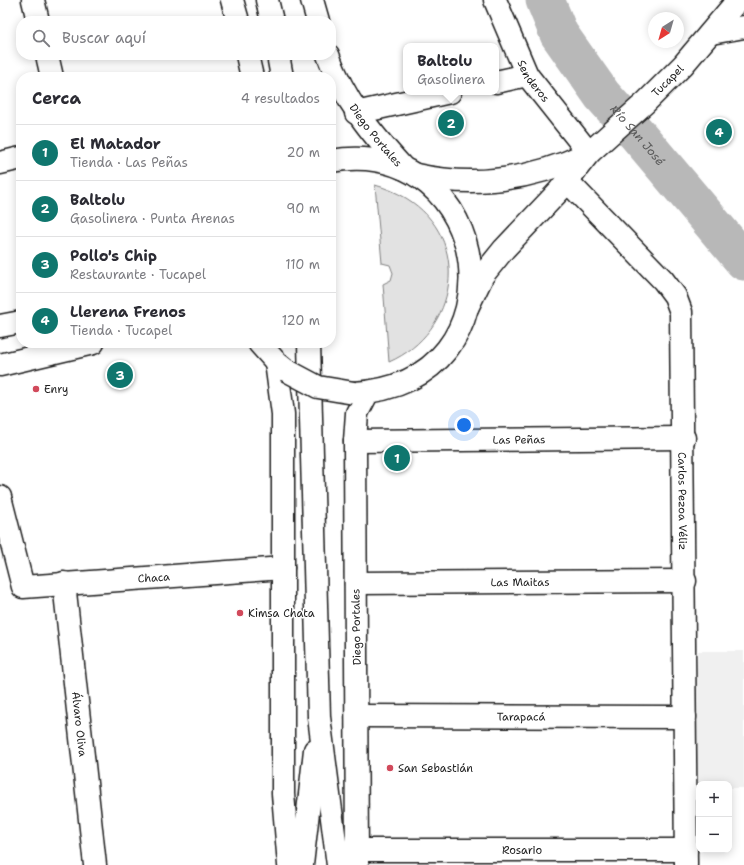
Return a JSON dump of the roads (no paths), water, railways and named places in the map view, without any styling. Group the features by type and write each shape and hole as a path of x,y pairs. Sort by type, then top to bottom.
{"street":[{"path":"33,0 37,16"},
{"path":"232,0 237,16"},
{"path":"267,0 271,16"},
{"path":"312,0 317,16"},
{"name":"Senderos","path":"495,0 527,75 597,145"},
{"name":"Tucapel","path":"468,306 474,290 493,261 567,181 597,145 646,102 683,65 738,0"},
{"path":"711,33 744,27"},
{"path":"48,60 51,72"},
{"path":"248,60 251,72"},
{"path":"279,60 281,72"},
{"name":"Diego Portales","path":"330,60 334,72"},
{"path":"499,81 527,75"},
{"name":"Diego Portales","path":"336,76 340,87 356,113 409,172"},
{"path":"356,113 437,95"},
{"name":"Tucapel","path":"409,172 438,180 490,182 516,178 566,164 597,145"},
{"path":"0,163 16,159"},
{"path":"267,354 296,376 318,386 361,392 388,387 408,380 431,365 450,344 460,326 468,306 471,290 470,256 459,223 440,195 409,172 387,163 369,159 336,160"},
{"name":"Carlos Pezoa Véliz","path":"567,181 663,280 679,304 683,321 686,857"},
{"path":"0,326 16,323"},
{"path":"0,364 71,348"},
{"path":"309,348 319,717 338,865"},
{"path":"267,354 283,414 283,794 289,865"},
{"name":"Diego Portales","path":"357,858 355,441 357,413 361,392"},
{"name":"Las Peñas","path":"355,441 684,438"},
{"name":"Chaca","path":"0,497 24,587 283,568"},
{"name":"Las Maitas","path":"356,583 685,581"},
{"name":"Álvaro Oliva","path":"64,583 95,865"},
{"name":"Tarapacá","path":"357,716 685,717"},
{"path":"302,865 319,717"},
{"name":"Rosario","path":"357,858 686,857"}],"waterway":[{"name":"Río San José","path":"545,0 559,34 602,95 744,261"}],"place":[{"name":"Baltolu","path":"451,123"},
{"name":"Llerena Frenos","path":"719,132"},
{"name":"Pollo's Chip","path":"120,375"},
{"name":"Enry","path":"36,389"},
{"name":"El Matador","path":"397,458"},
{"name":"Kimsa Chata","path":"240,613"},
{"name":"San Sebastián","path":"390,768"}]}
